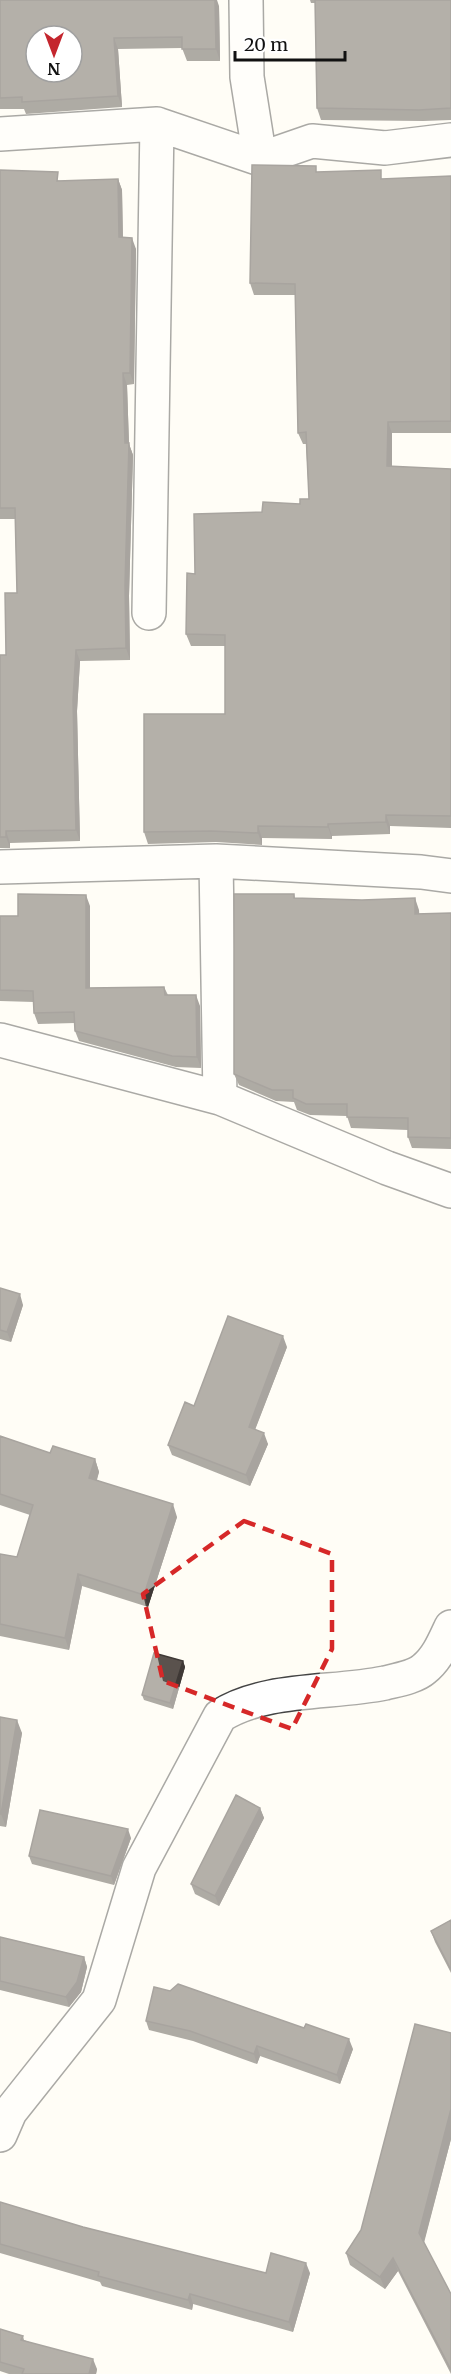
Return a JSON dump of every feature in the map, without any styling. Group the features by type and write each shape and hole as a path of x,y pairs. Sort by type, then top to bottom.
{"street":[{"path":"246,0 247,77 260,159"},
{"path":"149,613 157,124"},
{"path":"0,134 157,124 260,159 312,141 386,148 451,140"},
{"path":"216,861 220,1098"},
{"path":"0,867 216,861 420,872 451,876"},
{"path":"0,1040 220,1098 387,1168 451,1191"},
{"path":"0,2135 10,2112 99,2000 139,1868 220,1716 236,1706 257,1699 365,1687 398,1680 424,1670 440,1650 451,1627"}],"highlighted area":[{"path":"244,1521 332,1554 332,1649 292,1729 163,1681 143,1594"}],"building":[{"path":"0,0 215,0 216,49 182,49 182,37 114,38 118,96 22,102 22,97 0,98"},
{"path":"315,0 451,0 451,108 419,110 317,108"},
{"path":"252,165 316,166 316,172 381,170 381,179 451,176 451,421 388,422 387,466 451,469 451,816 386,815 386,822 328,824 328,827 258,826 258,833 144,832 144,714 225,714 225,635 186,634 187,573 195,574 194,514 262,512 263,502 300,504 300,499 309,499 306,432 298,433 295,284 250,283"},
{"path":"0,170 58,172 57,181 118,179 119,237 132,238 130,373 123,373 125,443 129,443 125,585 126,648 76,650 73,700 76,830 6,831 6,837 0,837 0,655 6,655 5,593 17,593 15,508 0,508"},
{"path":"18,894 86,895 86,988 164,987 165,995 196,995 197,1057 172,1056 75,1031 74,1012 34,1013 33,991 0,990 0,916 18,916"},
{"path":"234,894 294,894 294,898 362,900 415,898 415,914 451,913 451,1138 408,1137 408,1118 347,1117 347,1104 306,1104 293,1098 293,1090 272,1090 234,1074"},
{"path":"0,1288 20,1294 7,1332 0,1330"},
{"path":"228,1316 283,1336 249,1427 264,1433 246,1475 168,1445 185,1402 194,1406"},
{"path":"0,1436 50,1453 53,1446 95,1459 89,1478 173,1504 144,1595 78,1574 65,1638 0,1624 0,1554 17,1557 33,1505 0,1494"},
{"path":"154,1653 183,1661 170,1703 142,1695"},
{"path":"0,1717 17,1720 1,1814 0,1814"},
{"path":"236,1795 260,1808 215,1896 191,1884"},
{"path":"40,1810 128,1829 111,1876 29,1856"},
{"path":"451,1920 451,1970 431,1931"},
{"path":"0,1937 84,1957 77,1982 66,1997 0,1981"},
{"path":"178,1984 304,2028 306,2024 349,2039 337,2075 257,2046 254,2054 190,2031 146,2021 154,1987 170,1991"},
{"path":"415,2024 451,2033 451,2109 419,2233 451,2294 451,2370 393,2258 380,2277 346,2253 361,2230"},
{"path":"0,2202 83,2227 266,2273 271,2253 306,2263 289,2322 190,2294 188,2300 98,2276 99,2272 0,2244"},
{"path":"0,2329 23,2336 21,2340 93,2359 89,2374 22,2374 24,2369 0,2362"}]}
